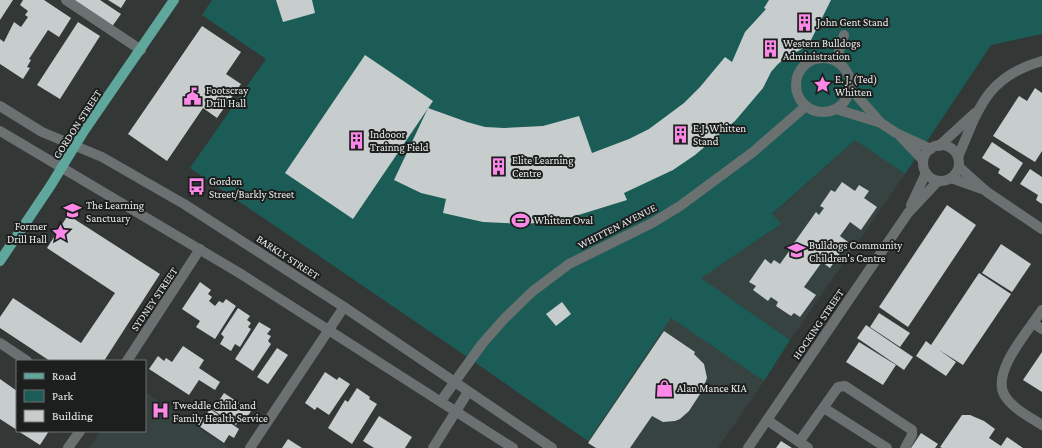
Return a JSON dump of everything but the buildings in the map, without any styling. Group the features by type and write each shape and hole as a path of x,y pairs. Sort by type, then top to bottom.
{"main road":[{"name":"GORDON STREET","path":"0,261 75,146 174,0"}],"street":[{"path":"66,0 141,50"},
{"path":"836,61 844,35"},
{"path":"850,88 843,103 836,108 820,112 806,106 800,100 796,91 795,82 803,66 810,61 818,58 827,58 836,61 847,72 850,88 881,123 896,133 923,160 926,174 929,177 938,181 951,178 987,192"},
{"path":"923,160 935,147 977,111 1000,80 1024,66 1042,61"},
{"name":"BARKLY STREET","path":"0,106 42,132 102,156 136,175 344,307 552,448"},
{"name":"WHITTEN AVENUE","path":"441,401 454,382 500,324 533,291 569,264 652,223 680,206 742,161 806,106"},
{"path":"836,108 881,123"},
{"path":"951,178 977,111"},
{"path":"0,131 200,249 330,329 513,448"},
{"path":"896,133 935,147 951,148 958,162 987,192 1042,229"},
{"name":"HOCKING STREET","path":"908,213 926,174"},
{"name":"HOCKING STREET","path":"748,448 908,213 938,181"},
{"name":"SYDNEY STREET","path":"128,360 200,249"},
{"path":"250,448 344,307"},
{"path":"1042,310 1005,366 1001,383 1005,397 1042,425"},
{"path":"1033,323 1042,328"},
{"path":"0,343 26,360"},
{"path":"799,442 838,387 845,386 912,430 912,435 905,448"},
{"path":"433,448 468,392"},
{"path":"824,408 887,448"},
{"path":"767,420 808,448"},
{"path":"68,448 79,432"}],"shaded area":[{"name":"Bulldogs Community Children's Centre","path":"855,140 905,174 790,340 700,278 780,225 772,215"},
{"path":"671,318 764,381 718,448 597,448 588,441"},
{"name":"Tweddle Child and Family Health Service","path":"146,393 229,448 89,448 100,432 146,432"}],"green space":[{"name":"Whitten Oval","path":"212,0 1042,0 1042,34 991,45 905,174 855,140 772,214 781,224 701,278 790,340 764,381 671,318 588,441 190,168 266,59 202,15"}],"place":[{"name":"John Gent Stand","path":"804,22"},
{"name":"Western Bulldogs Administration","path":"770,49"},
{"name":"E. J. (Ted) Whitten","path":"822,85"},
{"name":"Footscray Drill Hall","path":"193,96"},
{"name":"E.J. Whitten Stand","path":"680,134"},
{"name":"Indooor Trainng Field","path":"357,140"},
{"name":"Elite Learning Centre","path":"499,166"},
{"name":"Gordon Street/Barkly Street","path":"196,187"},
{"name":"The Learning Sanctuary","path":"73,211"},
{"name":"Whitten Oval","path":"521,220"},
{"name":"Former Drill Hall","path":"60,232"},
{"name":"Bulldogs Community Children's Centre","path":"796,251"},
{"name":"Alan Mance KIA","path":"664,388"},
{"name":"Tweddle Child and Family Health Service","path":"160,411"}]}
